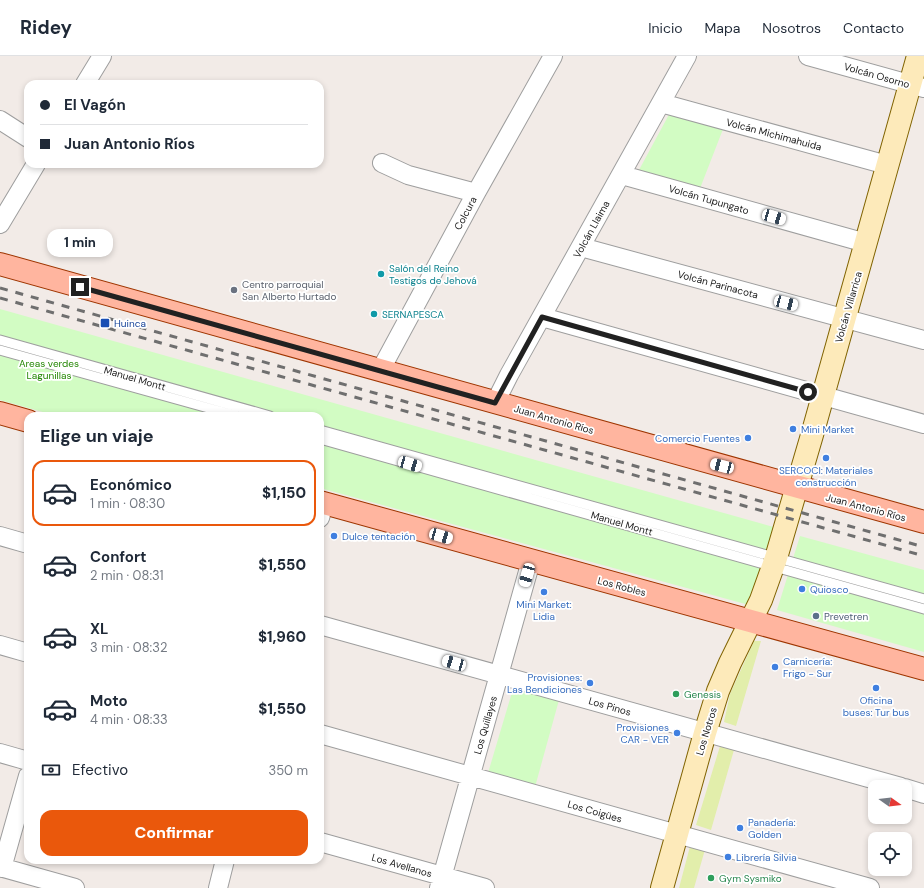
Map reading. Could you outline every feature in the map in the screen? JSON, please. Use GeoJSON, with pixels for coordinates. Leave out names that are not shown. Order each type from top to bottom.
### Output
{"type":"FeatureCollection","features":[{"type":"Feature","properties":{"kind":"main road","name":"Juan Antonio Ríos"},"geometry":{"type":"LineString","coordinates":[[0,264],[924,522]]}},
{"type":"Feature","properties":{"kind":"main road"},"geometry":{"type":"LineString","coordinates":[[0,413],[24,420]]}},
{"type":"Feature","properties":{"kind":"main road","name":"Los Robles"},"geometry":{"type":"LineString","coordinates":[[324,509],[531,561],[924,669]]}},
{"type":"Feature","properties":{"kind":"street"},"geometry":{"type":"LineString","coordinates":[[87,80],[102,56]]}},
{"type":"Feature","properties":{"kind":"street","name":"Colcura"},"geometry":{"type":"LineString","coordinates":[[380,371],[476,193],[553,56]]}},
{"type":"Feature","properties":{"kind":"street","name":"Volcán Llaima"},"geometry":{"type":"LineString","coordinates":[[495,403],[688,56]]}},
{"type":"Feature","properties":{"kind":"street","name":"Volcán Osorno"},"geometry":{"type":"LineString","coordinates":[[808,56],[917,86]]}},
{"type":"Feature","properties":{"kind":"street","name":"Volcán Villarrica"},"geometry":{"type":"LineString","coordinates":[[774,562],[845,319],[887,165],[917,86],[918,56]]}},
{"type":"Feature","properties":{"kind":"street","name":"Volcán Michimahuida"},"geometry":{"type":"LineString","coordinates":[[661,103],[887,165]]}},
{"type":"Feature","properties":{"kind":"street"},"geometry":{"type":"LineString","coordinates":[[0,120],[24,135]]}},
{"type":"Feature","properties":{"kind":"street"},"geometry":{"type":"LineString","coordinates":[[382,163],[408,175],[476,193]]}},
{"type":"Feature","properties":{"kind":"street"},"geometry":{"type":"LineString","coordinates":[[0,224],[34,168]]}},
{"type":"Feature","properties":{"kind":"street","name":"Volcán Tupungato"},"geometry":{"type":"LineString","coordinates":[[622,174],[866,243]]}},
{"type":"Feature","properties":{"kind":"street","name":"Volcán Parinacota"},"geometry":{"type":"LineString","coordinates":[[581,248],[924,340]]}},
{"type":"Feature","properties":{"kind":"street"},"geometry":{"type":"LineString","coordinates":[[542,317],[924,424]]}},
{"type":"Feature","properties":{"kind":"street"},"geometry":{"type":"LineString","coordinates":[[0,536],[24,543]]}},
{"type":"Feature","properties":{"kind":"street","name":"Los Quillayes"},"geometry":{"type":"LineString","coordinates":[[440,882],[531,561]]}},
{"type":"Feature","properties":{"kind":"street","name":"Los Notros"},"geometry":{"type":"LineString","coordinates":[[662,888],[705,733],[724,677],[765,590],[774,562]]}},
{"type":"Feature","properties":{"kind":"street","name":"Los Pinos"},"geometry":{"type":"LineString","coordinates":[[324,626],[876,780]]}},
{"type":"Feature","properties":{"kind":"street"},"geometry":{"type":"LineString","coordinates":[[0,645],[24,652]]}},
{"type":"Feature","properties":{"kind":"street","name":"Los Coigües"},"geometry":{"type":"LineString","coordinates":[[324,735],[870,888]]}},
{"type":"Feature","properties":{"kind":"street"},"geometry":{"type":"LineString","coordinates":[[0,753],[24,760]]}},
{"type":"Feature","properties":{"kind":"street"},"geometry":{"type":"LineString","coordinates":[[24,789],[1,867],[75,888]]}},
{"type":"Feature","properties":{"kind":"street"},"geometry":{"type":"LineString","coordinates":[[912,790],[924,794]]}},
{"type":"Feature","properties":{"kind":"street","name":"Los Avellanos"},"geometry":{"type":"LineString","coordinates":[[324,843],[440,882],[485,888]]}},
{"type":"Feature","properties":{"kind":"street"},"geometry":{"type":"LineString","coordinates":[[218,888],[224,864]]}},
{"type":"Feature","properties":{"kind":"lane","name":"Manuel Montt"},"geometry":{"type":"LineString","coordinates":[[0,340],[256,412]]}},
{"type":"Feature","properties":{"kind":"lane","name":"Manuel Montt"},"geometry":{"type":"LineString","coordinates":[[0,350],[223,412]]}},
{"type":"Feature","properties":{"kind":"lane","name":"Manuel Montt"},"geometry":{"type":"LineString","coordinates":[[324,431],[774,562],[924,609]]}},
{"type":"Feature","properties":{"kind":"lane","name":"Manuel Montt"},"geometry":{"type":"LineString","coordinates":[[324,440],[774,562],[924,599]]}},
{"type":"Feature","properties":{"kind":"green space"},"geometry":{"type":"Polygon","coordinates":[[[672,109],[725,124],[699,191],[643,176],[639,170],[672,109]]]}},
{"type":"Feature","properties":{"kind":"green space","name":"Areas verdes Lagunillas"},"geometry":{"type":"Polygon","coordinates":[[[0,309],[777,528],[749,605],[324,489],[324,412],[43,412],[0,400],[0,309]]]}},
{"type":"Feature","properties":{"kind":"green space"},"geometry":{"type":"Polygon","coordinates":[[[800,536],[924,570],[924,652],[777,610],[800,536]]]}},
{"type":"Feature","properties":{"kind":"green space"},"geometry":{"type":"Polygon","coordinates":[[[754,641],[761,641],[736,726],[724,722],[730,694],[754,641]]]}},
{"type":"Feature","properties":{"kind":"green space"},"geometry":{"type":"Polygon","coordinates":[[[513,689],[559,700],[535,787],[488,773],[513,689]]]}},
{"type":"Feature","properties":{"kind":"green space"},"geometry":{"type":"Polygon","coordinates":[[[724,733],[738,736],[711,830],[696,825],[724,733]]]}},
{"type":"Feature","properties":{"kind":"green space"},"geometry":{"type":"Polygon","coordinates":[[[693,835],[708,839],[694,888],[679,888],[693,835]]]}},
{"type":"Feature","properties":{"kind":"railway"},"geometry":{"type":"LineString","coordinates":[[0,288],[924,547]]}},
{"type":"Feature","properties":{"kind":"railway"},"geometry":{"type":"LineString","coordinates":[[0,298],[924,556]]}},
{"type":"Feature","properties":{"kind":"place","name":"Salón del Reino Testigos de Jehová"},"geometry":{"type":"Point","coordinates":[381,274]}},
{"type":"Feature","properties":{"kind":"place","name":"Centro parroquial San Alberto Hurtado"},"geometry":{"type":"Point","coordinates":[234,290]}},
{"type":"Feature","properties":{"kind":"place","name":"SERNAPESCA"},"geometry":{"type":"Point","coordinates":[374,314]}},
{"type":"Feature","properties":{"kind":"place","name":"Huinca"},"geometry":{"type":"Point","coordinates":[105,323]}},
{"type":"Feature","properties":{"kind":"place","name":"Mini Market"},"geometry":{"type":"Point","coordinates":[793,429]}},
{"type":"Feature","properties":{"kind":"place","name":"Comercio Fuentes"},"geometry":{"type":"Point","coordinates":[748,438]}},
{"type":"Feature","properties":{"kind":"place","name":"SERCOCI: Materiales construcción"},"geometry":{"type":"Point","coordinates":[826,458]}},
{"type":"Feature","properties":{"kind":"place","name":"Dulce tentación"},"geometry":{"type":"Point","coordinates":[334,536]}},
{"type":"Feature","properties":{"kind":"place","name":"Quiosco"},"geometry":{"type":"Point","coordinates":[802,589]}},
{"type":"Feature","properties":{"kind":"place","name":"Mini Market: Lidia"},"geometry":{"type":"Point","coordinates":[544,592]}},
{"type":"Feature","properties":{"kind":"place","name":"Prevetren"},"geometry":{"type":"Point","coordinates":[816,616]}},
{"type":"Feature","properties":{"kind":"place","name":"Carnicería: Frigo - Sur"},"geometry":{"type":"Point","coordinates":[775,667]}},
{"type":"Feature","properties":{"kind":"place","name":"Provisiones: Las Bendiciones"},"geometry":{"type":"Point","coordinates":[590,683]}},
{"type":"Feature","properties":{"kind":"place","name":"Oficina buses: Tur bus"},"geometry":{"type":"Point","coordinates":[876,688]}},
{"type":"Feature","properties":{"kind":"place","name":"Genesis"},"geometry":{"type":"Point","coordinates":[676,694]}},
{"type":"Feature","properties":{"kind":"place","name":"Provisiones CAR - VER"},"geometry":{"type":"Point","coordinates":[677,733]}},
{"type":"Feature","properties":{"kind":"place","name":"Panadería: Golden"},"geometry":{"type":"Point","coordinates":[740,828]}},
{"type":"Feature","properties":{"kind":"place","name":"Librería Silvia"},"geometry":{"type":"Point","coordinates":[728,857]}},
{"type":"Feature","properties":{"kind":"place","name":"Gym Sysmiko"},"geometry":{"type":"Point","coordinates":[711,878]}},
{"type":"Feature","properties":{"kind":"route"},"geometry":{"type":"LineString","coordinates":[[80,287],[495,403],[542,317],[808,392]]}}]}
